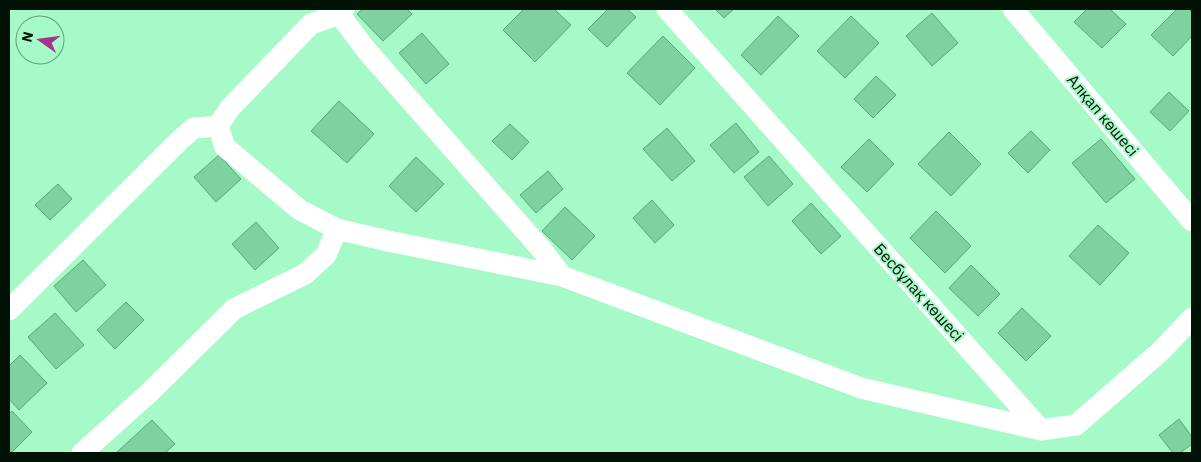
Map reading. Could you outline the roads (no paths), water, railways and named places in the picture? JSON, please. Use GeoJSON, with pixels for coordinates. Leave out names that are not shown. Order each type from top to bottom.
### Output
{"type":"FeatureCollection","features":[{"type":"Feature","properties":{"kind":"street","name":"Бесбұлақ көшесі"},"geometry":{"type":"LineString","coordinates":[[667,9],[1041,430]]}},
{"type":"Feature","properties":{"kind":"street","name":"Алқап көшесі"},"geometry":{"type":"LineString","coordinates":[[1013,9],[1192,221]]}},
{"type":"Feature","properties":{"kind":"street"},"geometry":{"type":"LineString","coordinates":[[218,126],[230,108],[311,24],[342,11],[367,52],[542,250],[562,276]]}},
{"type":"Feature","properties":{"kind":"street"},"geometry":{"type":"LineString","coordinates":[[218,126],[225,147],[300,210],[337,230],[562,276],[862,388],[1041,430],[1076,426],[1161,351],[1192,318]]}},
{"type":"Feature","properties":{"kind":"street"},"geometry":{"type":"LineString","coordinates":[[9,310],[181,139],[194,128],[218,126]]}},
{"type":"Feature","properties":{"kind":"street"},"geometry":{"type":"LineString","coordinates":[[82,453],[149,393],[234,309],[305,274],[326,255],[337,230]]}}]}
